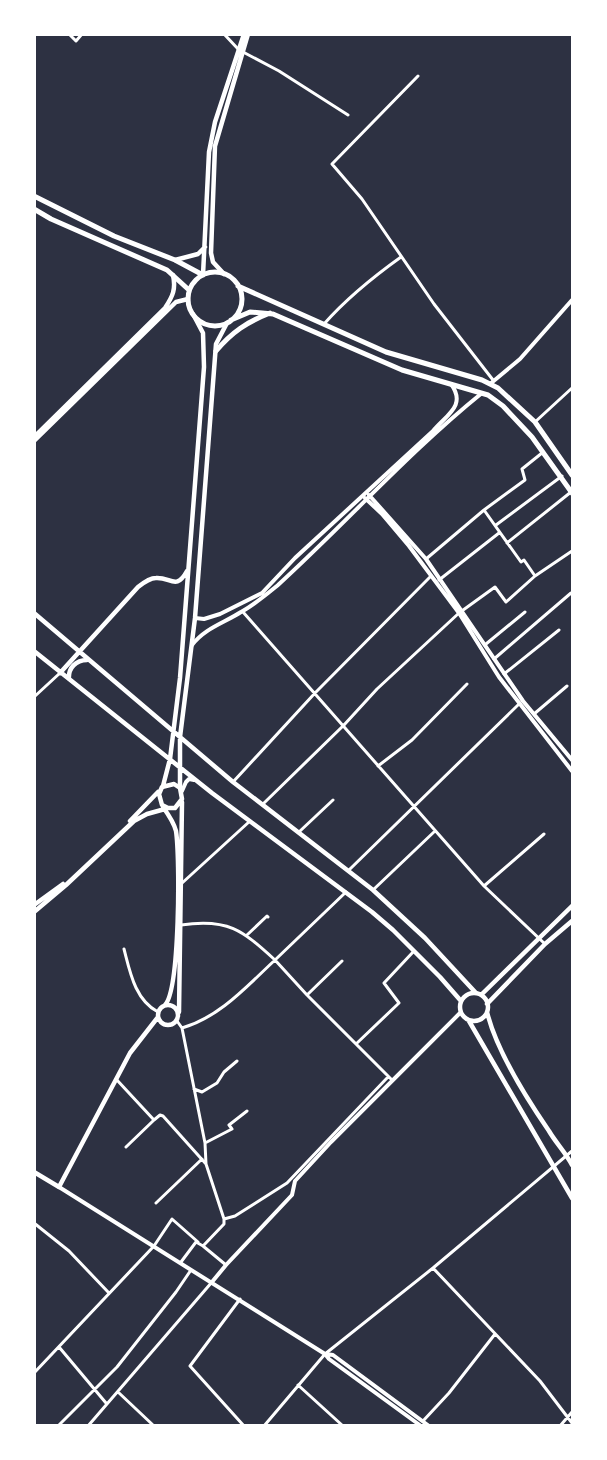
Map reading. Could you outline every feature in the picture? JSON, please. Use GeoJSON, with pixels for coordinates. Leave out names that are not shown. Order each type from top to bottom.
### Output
{"type":"FeatureCollection","features":[{"type":"Feature","properties":{"kind":"highway"},"geometry":{"type":"LineString","coordinates":[[34,196],[114,236],[175,260],[204,275]]}},
{"type":"Feature","properties":{"kind":"highway"},"geometry":{"type":"LineString","coordinates":[[36,212],[152,262],[172,274],[189,290]]}},
{"type":"Feature","properties":{"kind":"highway"},"geometry":{"type":"LineString","coordinates":[[571,471],[535,422],[492,382],[397,357],[238,286],[224,274],[216,272],[204,275],[195,281],[189,290],[188,299],[193,314],[208,325],[215,326],[250,312],[270,313],[402,370],[482,393],[503,406],[543,452],[572,492]]}},
{"type":"Feature","properties":{"kind":"highway"},"geometry":{"type":"LineString","coordinates":[[229,321],[236,315],[241,303],[238,286]]}},
{"type":"Feature","properties":{"kind":"highway"},"geometry":{"type":"LineString","coordinates":[[216,351],[235,330],[247,322],[270,313]]}},
{"type":"Feature","properties":{"kind":"highway"},"geometry":{"type":"LineString","coordinates":[[334,340],[337,329]]}},
{"type":"Feature","properties":{"kind":"main road"},"geometry":{"type":"LineString","coordinates":[[224,274],[213,262],[211,253],[215,146],[241,51],[243,34]]}},
{"type":"Feature","properties":{"kind":"main road"},"geometry":{"type":"LineString","coordinates":[[204,275],[209,152],[215,122],[248,34]]}},
{"type":"Feature","properties":{"kind":"main road"},"geometry":{"type":"LineString","coordinates":[[175,260],[198,254],[205,248]]}},
{"type":"Feature","properties":{"kind":"main road"},"geometry":{"type":"LineString","coordinates":[[34,436],[165,308],[174,291],[172,274]]}},
{"type":"Feature","properties":{"kind":"main road"},"geometry":{"type":"LineString","coordinates":[[34,441],[176,302],[188,299]]}},
{"type":"Feature","properties":{"kind":"main road"},"geometry":{"type":"LineString","coordinates":[[34,1172],[59,1187],[130,1053],[165,1005],[172,991],[176,964],[176,833],[159,798],[170,759],[174,732],[205,350],[203,333],[193,314]]}},
{"type":"Feature","properties":{"kind":"main road"},"geometry":{"type":"LineString","coordinates":[[158,1015],[165,1024],[171,1025],[177,1021],[181,925],[180,737],[195,618],[216,351],[220,334],[229,321]]}},
{"type":"Feature","properties":{"kind":"main road"},"geometry":{"type":"LineString","coordinates":[[60,673],[138,587],[154,578],[177,582],[189,569]]}},
{"type":"Feature","properties":{"kind":"main road"},"geometry":{"type":"LineString","coordinates":[[34,614],[233,782],[374,890],[425,938],[487,1004],[491,1026],[515,1075],[549,1132],[573,1165]]}},
{"type":"Feature","properties":{"kind":"main road"},"geometry":{"type":"LineString","coordinates":[[34,651],[180,768],[393,930],[461,1001]]}},
{"type":"Feature","properties":{"kind":"main road"},"geometry":{"type":"LineString","coordinates":[[69,680],[73,666],[80,661],[87,660]]}},
{"type":"Feature","properties":{"kind":"main road"},"geometry":{"type":"LineString","coordinates":[[36,907],[161,789],[174,784],[181,790]]}},
{"type":"Feature","properties":{"kind":"main road"},"geometry":{"type":"LineString","coordinates":[[36,907],[134,821],[163,807],[178,806],[182,799]]}},
{"type":"Feature","properties":{"kind":"main road"},"geometry":{"type":"LineString","coordinates":[[573,906],[479,994],[467,994],[461,1001],[460,1013],[469,1021],[573,1198]]}},
{"type":"Feature","properties":{"kind":"main road"},"geometry":{"type":"LineString","coordinates":[[487,1004],[545,944],[573,921]]}},
{"type":"Feature","properties":{"kind":"main road"},"geometry":{"type":"LineString","coordinates":[[165,1005],[172,1005],[178,1012]]}},
{"type":"Feature","properties":{"kind":"main road"},"geometry":{"type":"LineString","coordinates":[[469,1021],[478,1021],[488,1012]]}},
{"type":"Feature","properties":{"kind":"street"},"geometry":{"type":"LineString","coordinates":[[69,34],[76,41],[82,34]]}},
{"type":"Feature","properties":{"kind":"street"},"geometry":{"type":"LineString","coordinates":[[224,34],[241,51],[279,71],[348,115]]}},
{"type":"Feature","properties":{"kind":"street"},"geometry":{"type":"LineString","coordinates":[[418,76],[332,164],[362,199],[401,258],[492,382],[520,359],[573,300]]}},
{"type":"Feature","properties":{"kind":"street"},"geometry":{"type":"LineString","coordinates":[[324,324],[340,306],[373,277],[401,258]]}},
{"type":"Feature","properties":{"kind":"street"},"geometry":{"type":"LineString","coordinates":[[191,645],[207,630],[243,612],[277,586],[366,495],[433,431],[457,403],[458,396],[451,384]]}},
{"type":"Feature","properties":{"kind":"street"},"geometry":{"type":"LineString","coordinates":[[535,422],[573,388]]}},
{"type":"Feature","properties":{"kind":"street"},"geometry":{"type":"LineString","coordinates":[[195,618],[204,619],[220,615],[262,592],[295,558],[460,410],[482,393]]}},
{"type":"Feature","properties":{"kind":"street"},"geometry":{"type":"LineString","coordinates":[[426,559],[484,510],[525,480],[522,469],[543,452]]}},
{"type":"Feature","properties":{"kind":"street"},"geometry":{"type":"LineString","coordinates":[[496,525],[562,476]]}},
{"type":"Feature","properties":{"kind":"street"},"geometry":{"type":"LineString","coordinates":[[507,543],[572,492]]}},
{"type":"Feature","properties":{"kind":"street"},"geometry":{"type":"LineString","coordinates":[[366,495],[426,559],[499,677],[521,702],[573,771]]}},
{"type":"Feature","properties":{"kind":"street"},"geometry":{"type":"LineString","coordinates":[[366,495],[486,644],[521,702],[573,760]]}},
{"type":"Feature","properties":{"kind":"street"},"geometry":{"type":"LineString","coordinates":[[484,510],[521,562],[524,560],[535,576]]}},
{"type":"Feature","properties":{"kind":"street"},"geometry":{"type":"LineString","coordinates":[[439,580],[500,532]]}},
{"type":"Feature","properties":{"kind":"street"},"geometry":{"type":"LineString","coordinates":[[263,804],[344,725],[377,689],[460,611],[495,587],[506,602],[535,576],[573,551]]}},
{"type":"Feature","properties":{"kind":"street"},"geometry":{"type":"LineString","coordinates":[[233,782],[315,693],[435,573]]}},
{"type":"Feature","properties":{"kind":"street"},"geometry":{"type":"LineString","coordinates":[[494,659],[572,593]]}},
{"type":"Feature","properties":{"kind":"street"},"geometry":{"type":"LineString","coordinates":[[243,612],[484,886],[545,944]]}},
{"type":"Feature","properties":{"kind":"street"},"geometry":{"type":"LineString","coordinates":[[486,644],[525,612]]}},
{"type":"Feature","properties":{"kind":"street"},"geometry":{"type":"LineString","coordinates":[[504,674],[558,630]]}},
{"type":"Feature","properties":{"kind":"street"},"geometry":{"type":"LineString","coordinates":[[34,697],[60,673]]}},
{"type":"Feature","properties":{"kind":"street"},"geometry":{"type":"LineString","coordinates":[[378,766],[412,740],[467,684]]}},
{"type":"Feature","properties":{"kind":"street"},"geometry":{"type":"LineString","coordinates":[[534,714],[567,686]]}},
{"type":"Feature","properties":{"kind":"street"},"geometry":{"type":"LineString","coordinates":[[349,870],[521,702]]}},
{"type":"Feature","properties":{"kind":"street"},"geometry":{"type":"LineString","coordinates":[[181,790],[189,779],[196,780]]}},
{"type":"Feature","properties":{"kind":"street"},"geometry":{"type":"LineString","coordinates":[[299,832],[333,800]]}},
{"type":"Feature","properties":{"kind":"street"},"geometry":{"type":"LineString","coordinates":[[181,884],[250,821]]}},
{"type":"Feature","properties":{"kind":"street"},"geometry":{"type":"LineString","coordinates":[[374,890],[435,830]]}},
{"type":"Feature","properties":{"kind":"street"},"geometry":{"type":"LineString","coordinates":[[484,886],[544,834]]}},
{"type":"Feature","properties":{"kind":"street"},"geometry":{"type":"LineString","coordinates":[[182,1028],[208,1018],[226,1005],[346,892]]}},
{"type":"Feature","properties":{"kind":"street"},"geometry":{"type":"LineString","coordinates":[[248,935],[267,915],[268,917]]}},
{"type":"Feature","properties":{"kind":"street"},"geometry":{"type":"LineString","coordinates":[[181,925],[204,922],[222,923],[248,935],[390,1078]]}},
{"type":"Feature","properties":{"kind":"street"},"geometry":{"type":"LineString","coordinates":[[124,949],[133,984],[158,1015]]}},
{"type":"Feature","properties":{"kind":"street"},"geometry":{"type":"LineString","coordinates":[[356,1044],[399,1002],[384,983],[414,951]]}},
{"type":"Feature","properties":{"kind":"street"},"geometry":{"type":"LineString","coordinates":[[307,995],[342,961]]}},
{"type":"Feature","properties":{"kind":"street"},"geometry":{"type":"LineString","coordinates":[[224,1220],[235,1216],[288,1183],[390,1078],[460,1013]]}},
{"type":"Feature","properties":{"kind":"street"},"geometry":{"type":"LineString","coordinates":[[177,1021],[182,1028],[205,1143],[206,1164],[224,1220],[224,1224],[203,1246]]}},
{"type":"Feature","properties":{"kind":"street"},"geometry":{"type":"LineString","coordinates":[[194,1089],[202,1092],[217,1083],[224,1072],[237,1061]]}},
{"type":"Feature","properties":{"kind":"street"},"geometry":{"type":"LineString","coordinates":[[88,1425],[226,1265],[292,1194],[296,1181],[390,1078]]}},
{"type":"Feature","properties":{"kind":"street"},"geometry":{"type":"LineString","coordinates":[[116,1079],[154,1120]]}},
{"type":"Feature","properties":{"kind":"street"},"geometry":{"type":"LineString","coordinates":[[205,1143],[231,1129],[229,1125],[247,1111]]}},
{"type":"Feature","properties":{"kind":"street"},"geometry":{"type":"LineString","coordinates":[[126,1147],[160,1115],[206,1164]]}},
{"type":"Feature","properties":{"kind":"street"},"geometry":{"type":"LineString","coordinates":[[267,1424],[325,1353],[433,1268],[573,1151]]}},
{"type":"Feature","properties":{"kind":"street"},"geometry":{"type":"LineString","coordinates":[[156,1203],[202,1159]]}},
{"type":"Feature","properties":{"kind":"street"},"geometry":{"type":"LineString","coordinates":[[59,1187],[325,1353],[333,1355],[429,1425]]}},
{"type":"Feature","properties":{"kind":"street"},"geometry":{"type":"LineString","coordinates":[[34,1373],[154,1246],[172,1219],[226,1265]]}},
{"type":"Feature","properties":{"kind":"street"},"geometry":{"type":"LineString","coordinates":[[34,1222],[69,1251],[109,1293]]}},
{"type":"Feature","properties":{"kind":"street"},"geometry":{"type":"LineString","coordinates":[[181,1262],[196,1242],[203,1246]]}},
{"type":"Feature","properties":{"kind":"street"},"geometry":{"type":"LineString","coordinates":[[433,1268],[540,1380],[573,1423]]}},
{"type":"Feature","properties":{"kind":"street"},"geometry":{"type":"LineString","coordinates":[[58,1425],[117,1366],[176,1292],[191,1269]]}},
{"type":"Feature","properties":{"kind":"street"},"geometry":{"type":"LineString","coordinates":[[240,1299],[190,1366],[244,1425]]}},
{"type":"Feature","properties":{"kind":"street"},"geometry":{"type":"LineString","coordinates":[[325,1353],[329,1359],[420,1425],[495,1335]]}},
{"type":"Feature","properties":{"kind":"street"},"geometry":{"type":"LineString","coordinates":[[59,1347],[106,1403]]}},
{"type":"Feature","properties":{"kind":"street"},"geometry":{"type":"LineString","coordinates":[[298,1385],[343,1425]]}},
{"type":"Feature","properties":{"kind":"street"},"geometry":{"type":"LineString","coordinates":[[118,1392],[154,1425]]}},
{"type":"Feature","properties":{"kind":"street"},"geometry":{"type":"LineString","coordinates":[[560,1425],[573,1412]]}}]}
